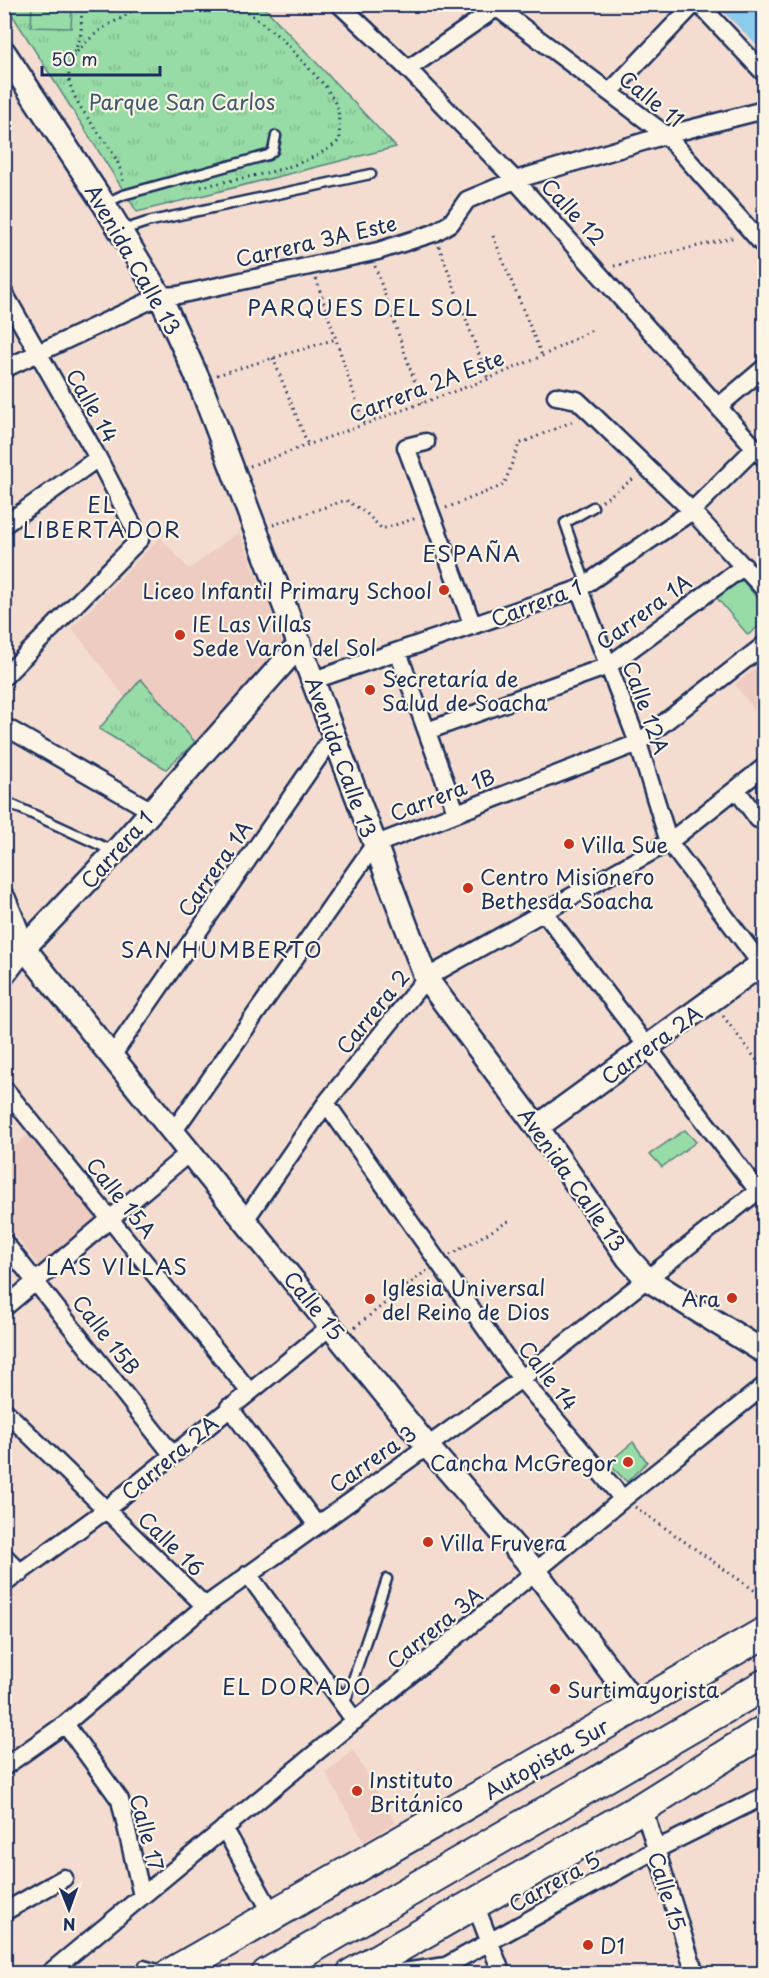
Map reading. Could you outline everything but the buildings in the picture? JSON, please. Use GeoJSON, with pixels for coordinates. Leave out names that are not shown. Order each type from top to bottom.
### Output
{"type":"FeatureCollection","features":[{"type":"Feature","properties":{"kind":"highway","name":"Autopista Sur"},"geometry":{"type":"LineString","coordinates":[[162,1971],[273,1915],[765,1633]]}},
{"type":"Feature","properties":{"kind":"highway"},"geometry":{"type":"LineString","coordinates":[[267,1974],[765,1685]]}},
{"type":"Feature","properties":{"kind":"highway"},"geometry":{"type":"LineString","coordinates":[[354,1972],[643,1807],[765,1731]]}},
{"type":"Feature","properties":{"kind":"street","name":"Calle 12"},"geometry":{"type":"LineString","coordinates":[[339,4],[408,69],[515,180],[760,453]]}},
{"type":"Feature","properties":{"kind":"street"},"geometry":{"type":"LineString","coordinates":[[610,92],[693,4]]}},
{"type":"Feature","properties":{"kind":"street"},"geometry":{"type":"LineString","coordinates":[[699,4],[765,73]]}},
{"type":"Feature","properties":{"kind":"street"},"geometry":{"type":"LineString","coordinates":[[408,69],[496,6]]}},
{"type":"Feature","properties":{"kind":"street","name":"Calle 11"},"geometry":{"type":"LineString","coordinates":[[496,6],[666,135],[758,232],[765,246]]}},
{"type":"Feature","properties":{"kind":"street","name":"Avenida Calle 13"},"geometry":{"type":"LineString","coordinates":[[4,52],[104,204],[160,296],[199,381],[426,978],[537,1127],[628,1258],[647,1279],[765,1352]]}},
{"type":"Feature","properties":{"kind":"street"},"geometry":{"type":"LineString","coordinates":[[515,180],[666,135],[765,110]]}},
{"type":"Feature","properties":{"kind":"street","name":"Carrera 3A Este"},"geometry":{"type":"LineString","coordinates":[[4,369],[160,296],[178,295],[373,252],[434,233],[451,223],[467,200],[515,180]]}},
{"type":"Feature","properties":{"kind":"street","name":"Calle 14"},"geometry":{"type":"LineString","coordinates":[[4,293],[98,458],[140,539],[4,677]]}},
{"type":"Feature","properties":{"kind":"street"},"geometry":{"type":"LineString","coordinates":[[719,406],[765,368]]}},
{"type":"Feature","properties":{"kind":"street"},"geometry":{"type":"LineString","coordinates":[[556,396],[577,400],[692,511],[765,589]]}},
{"type":"Feature","properties":{"kind":"street"},"geometry":{"type":"LineString","coordinates":[[426,442],[406,447],[473,626]]}},
{"type":"Feature","properties":{"kind":"street","name":"Carrera 1"},"geometry":{"type":"LineString","coordinates":[[314,680],[583,586],[692,511],[760,453]]}},
{"type":"Feature","properties":{"kind":"street"},"geometry":{"type":"LineString","coordinates":[[4,525],[98,458]]}},
{"type":"Feature","properties":{"kind":"street","name":"Carrera 1A"},"geometry":{"type":"LineString","coordinates":[[427,732],[608,666],[744,566]]}},
{"type":"Feature","properties":{"kind":"street","name":"Calle 12A"},"geometry":{"type":"LineString","coordinates":[[583,586],[608,666],[638,743],[669,842],[763,965]]}},
{"type":"Feature","properties":{"kind":"street","name":"Carrera 1"},"geometry":{"type":"LineString","coordinates":[[4,974],[24,948],[115,852],[300,644]]}},
{"type":"Feature","properties":{"kind":"street","name":"Carrera 1B"},"geometry":{"type":"LineString","coordinates":[[174,1132],[374,845],[638,743],[765,645]]}},
{"type":"Feature","properties":{"kind":"street"},"geometry":{"type":"LineString","coordinates":[[398,652],[456,812]]}},
{"type":"Feature","properties":{"kind":"street"},"geometry":{"type":"LineString","coordinates":[[4,726],[150,810]]}},
{"type":"Feature","properties":{"kind":"street","name":"Carrera 1A"},"geometry":{"type":"LineString","coordinates":[[112,1056],[334,735]]}},
{"type":"Feature","properties":{"kind":"street","name":"Carrera 2"},"geometry":{"type":"LineString","coordinates":[[245,1220],[327,1103],[426,978],[669,842],[765,768]]}},
{"type":"Feature","properties":{"kind":"street"},"geometry":{"type":"LineString","coordinates":[[736,789],[758,819],[765,821]]}},
{"type":"Feature","properties":{"kind":"street","name":"Calle 15"},"geometry":{"type":"LineString","coordinates":[[4,899],[24,948],[428,1447],[536,1572],[636,1705]]}},
{"type":"Feature","properties":{"kind":"street"},"geometry":{"type":"LineString","coordinates":[[544,912],[647,1047],[761,1189]]}},
{"type":"Feature","properties":{"kind":"street","name":"Carrera 2A"},"geometry":{"type":"LineString","coordinates":[[537,1127],[763,965]]}},
{"type":"Feature","properties":{"kind":"street","name":"Calle 15A"},"geometry":{"type":"LineString","coordinates":[[4,1088],[249,1391]]}},
{"type":"Feature","properties":{"kind":"street","name":"Calle 14"},"geometry":{"type":"LineString","coordinates":[[327,1103],[521,1378],[623,1499]]}},
{"type":"Feature","properties":{"kind":"street"},"geometry":{"type":"LineString","coordinates":[[4,1308],[190,1152]]}},
{"type":"Feature","properties":{"kind":"street","name":"Carrera 3"},"geometry":{"type":"LineString","coordinates":[[4,1767],[65,1724],[205,1606],[521,1378],[761,1189]]}},
{"type":"Feature","properties":{"kind":"street","name":"Calle 15B"},"geometry":{"type":"LineString","coordinates":[[4,1242],[172,1454]]}},
{"type":"Feature","properties":{"kind":"street","name":"Carrera 2A"},"geometry":{"type":"LineString","coordinates":[[4,1584],[106,1509],[249,1391],[336,1332]]}},
{"type":"Feature","properties":{"kind":"street","name":"Carrera 3A"},"geometry":{"type":"LineString","coordinates":[[48,1974],[623,1499],[765,1386]]}},
{"type":"Feature","properties":{"kind":"street"},"geometry":{"type":"LineString","coordinates":[[229,1407],[316,1524]]}},
{"type":"Feature","properties":{"kind":"street","name":"Calle 16"},"geometry":{"type":"LineString","coordinates":[[4,1410],[205,1606]]}},
{"type":"Feature","properties":{"kind":"street"},"geometry":{"type":"LineString","coordinates":[[4,1556],[21,1573]]}},
{"type":"Feature","properties":{"kind":"street"},"geometry":{"type":"LineString","coordinates":[[248,1574],[355,1721]]}},
{"type":"Feature","properties":{"kind":"street","name":"Calle 17"},"geometry":{"type":"LineString","coordinates":[[65,1724],[120,1800],[141,1896]]}},
{"type":"Feature","properties":{"kind":"street","name":"Carrera 5"},"geometry":{"type":"LineString","coordinates":[[354,1972],[403,1972],[446,1966],[656,1850],[765,1796]]}},
{"type":"Feature","properties":{"kind":"street","name":"Calle 15"},"geometry":{"type":"LineString","coordinates":[[643,1807],[656,1850],[692,1944],[695,1974]]}},
{"type":"Feature","properties":{"kind":"street"},"geometry":{"type":"LineString","coordinates":[[224,1828],[273,1915]]}},
{"type":"Feature","properties":{"kind":"street"},"geometry":{"type":"LineString","coordinates":[[4,1912],[64,1878]]}},
{"type":"Feature","properties":{"kind":"street"},"geometry":{"type":"LineString","coordinates":[[475,1904],[490,1942],[498,1972]]}},
{"type":"Feature","properties":{"kind":"lane"},"geometry":{"type":"LineString","coordinates":[[104,204],[133,192],[268,155],[273,151],[276,136]]}},
{"type":"Feature","properties":{"kind":"lane"},"geometry":{"type":"LineString","coordinates":[[121,231],[147,222],[371,174]]}},
{"type":"Feature","properties":{"kind":"lane"},"geometry":{"type":"LineString","coordinates":[[583,586],[565,523],[594,507]]}},
{"type":"Feature","properties":{"kind":"lane"},"geometry":{"type":"LineString","coordinates":[[4,801],[115,852]]}},
{"type":"Feature","properties":{"kind":"lane"},"geometry":{"type":"LineString","coordinates":[[344,1706],[387,1579]]}},
{"type":"Feature","properties":{"kind":"path"},"geometry":{"type":"LineString","coordinates":[[82,4],[81,34],[70,59],[69,78],[96,132],[109,148],[122,174],[123,189],[133,192]]}},
{"type":"Feature","properties":{"kind":"path"},"geometry":{"type":"LineString","coordinates":[[198,188],[307,160],[327,151],[340,140],[338,108],[326,87],[282,39],[238,4]]}},
{"type":"Feature","properties":{"kind":"path"},"geometry":{"type":"LineString","coordinates":[[70,59],[87,41],[107,26],[126,17],[135,8]]}},
{"type":"Feature","properties":{"kind":"path"},"geometry":{"type":"LineString","coordinates":[[598,270],[758,232]]}},
{"type":"Feature","properties":{"kind":"path"},"geometry":{"type":"LineString","coordinates":[[434,233],[488,379]]}},
{"type":"Feature","properties":{"kind":"path"},"geometry":{"type":"LineString","coordinates":[[493,236],[542,356]]}},
{"type":"Feature","properties":{"kind":"path"},"geometry":{"type":"LineString","coordinates":[[373,252],[376,273],[422,403]]}},
{"type":"Feature","properties":{"kind":"path"},"geometry":{"type":"LineString","coordinates":[[312,266],[364,424]]}},
{"type":"Feature","properties":{"kind":"path","name":"Carrera 2A Este"},"geometry":{"type":"LineString","coordinates":[[266,460],[488,379],[542,356],[594,329]]}},
{"type":"Feature","properties":{"kind":"path"},"geometry":{"type":"LineString","coordinates":[[230,371],[336,339]]}},
{"type":"Feature","properties":{"kind":"path"},"geometry":{"type":"LineString","coordinates":[[273,358],[308,445]]}},
{"type":"Feature","properties":{"kind":"path"},"geometry":{"type":"LineString","coordinates":[[290,519],[346,500],[366,513],[382,529],[431,514],[504,484],[519,444],[592,414]]}},
{"type":"Feature","properties":{"kind":"path"},"geometry":{"type":"LineString","coordinates":[[594,507],[627,485],[645,467]]}},
{"type":"Feature","properties":{"kind":"path"},"geometry":{"type":"LineString","coordinates":[[710,1001],[765,1070]]}},
{"type":"Feature","properties":{"kind":"path"},"geometry":{"type":"LineString","coordinates":[[336,1332],[438,1262],[509,1221]]}},
{"type":"Feature","properties":{"kind":"path"},"geometry":{"type":"LineString","coordinates":[[623,1499],[765,1597]]}},
{"type":"Feature","properties":{"kind":"shaded area","name":"IE Las Villas Sede Varon del Sol"},"geometry":{"type":"Polygon","coordinates":[[[239,532],[284,643],[195,742],[141,679],[125,697],[72,628],[160,537],[189,569],[239,532]]]}},
{"type":"Feature","properties":{"kind":"shaded area"},"geometry":{"type":"Polygon","coordinates":[[[764,662],[764,723],[735,684],[764,662]]]}},
{"type":"Feature","properties":{"kind":"shaded area"},"geometry":{"type":"Polygon","coordinates":[[[28,1134],[99,1220],[40,1267],[5,1223],[5,1156],[28,1134]]]}},
{"type":"Feature","properties":{"kind":"shaded area","name":"Instituto Británico"},"geometry":{"type":"Polygon","coordinates":[[[353,1750],[395,1822],[364,1842],[326,1773],[353,1750]]]}},
{"type":"Feature","properties":{"kind":"green space","name":"Parque San Carlos"},"geometry":{"type":"Polygon","coordinates":[[[6,5],[262,5],[396,147],[137,212],[6,5]]]}},
{"type":"Feature","properties":{"kind":"green space"},"geometry":{"type":"Polygon","coordinates":[[[32,5],[72,5],[71,28],[31,27],[32,5]]]}},
{"type":"Feature","properties":{"kind":"green space"},"geometry":{"type":"Polygon","coordinates":[[[87,5],[129,5],[129,9],[87,8],[87,5]]]}},
{"type":"Feature","properties":{"kind":"green space"},"geometry":{"type":"Polygon","coordinates":[[[718,5],[753,5],[764,15],[764,50],[718,5]]]}},
{"type":"Feature","properties":{"kind":"green space"},"geometry":{"type":"Polygon","coordinates":[[[742,580],[764,606],[764,622],[748,635],[716,597],[742,580]]]}},
{"type":"Feature","properties":{"kind":"green space"},"geometry":{"type":"Polygon","coordinates":[[[141,679],[195,742],[166,769],[99,729],[141,679]]]}},
{"type":"Feature","properties":{"kind":"green space"},"geometry":{"type":"Polygon","coordinates":[[[685,1130],[696,1142],[662,1167],[650,1154],[685,1130]]]}},
{"type":"Feature","properties":{"kind":"green space","name":"Cancha McGregor"},"geometry":{"type":"Polygon","coordinates":[[[633,1442],[647,1462],[627,1482],[608,1463],[633,1442]]]}},
{"type":"Feature","properties":{"kind":"waterway"},"geometry":{"type":"LineString","coordinates":[[736,4],[764,32]]}},
{"type":"Feature","properties":{"kind":"place","name":"Liceo Infantil Primary School"},"geometry":{"type":"Point","coordinates":[444,590]}},
{"type":"Feature","properties":{"kind":"place","name":"IE Las Villas Sede Varon del Sol"},"geometry":{"type":"Point","coordinates":[180,635]}},
{"type":"Feature","properties":{"kind":"place","name":"Secretaría de Salud de Soacha"},"geometry":{"type":"Point","coordinates":[370,690]}},
{"type":"Feature","properties":{"kind":"place","name":"Villa Sue"},"geometry":{"type":"Point","coordinates":[569,844]}},
{"type":"Feature","properties":{"kind":"place","name":"Centro Misionero Bethesda Soacha"},"geometry":{"type":"Point","coordinates":[468,888]}},
{"type":"Feature","properties":{"kind":"place","name":"Ara"},"geometry":{"type":"Point","coordinates":[732,1298]}},
{"type":"Feature","properties":{"kind":"place","name":"Iglesia Universal del Reino de Dios"},"geometry":{"type":"Point","coordinates":[370,1299]}},
{"type":"Feature","properties":{"kind":"place","name":"Cancha McGregor"},"geometry":{"type":"Point","coordinates":[628,1462]}},
{"type":"Feature","properties":{"kind":"place","name":"Villa Fruvera"},"geometry":{"type":"Point","coordinates":[428,1542]}},
{"type":"Feature","properties":{"kind":"place","name":"Surtimayorista"},"geometry":{"type":"Point","coordinates":[555,1689]}},
{"type":"Feature","properties":{"kind":"place","name":"Instituto Británico"},"geometry":{"type":"Point","coordinates":[357,1791]}},
{"type":"Feature","properties":{"kind":"place","name":"D1"},"geometry":{"type":"Point","coordinates":[588,1945]}},
{"type":"Feature","properties":{"kind":"district","name":"PARQUES DEL SOL"},"geometry":{"type":"Point","coordinates":[363,306]}},
{"type":"Feature","properties":{"kind":"district","name":"EL LIBERTADOR"},"geometry":{"type":"Point","coordinates":[102,516]}},
{"type":"Feature","properties":{"kind":"district","name":"ESPAÑA"},"geometry":{"type":"Point","coordinates":[472,552]}},
{"type":"Feature","properties":{"kind":"district","name":"SAN HUMBERTO"},"geometry":{"type":"Point","coordinates":[222,948]}},
{"type":"Feature","properties":{"kind":"district","name":"LAS VILLAS"},"geometry":{"type":"Point","coordinates":[117,1265]}},
{"type":"Feature","properties":{"kind":"district","name":"EL DORADO"},"geometry":{"type":"Point","coordinates":[297,1685]}}]}
